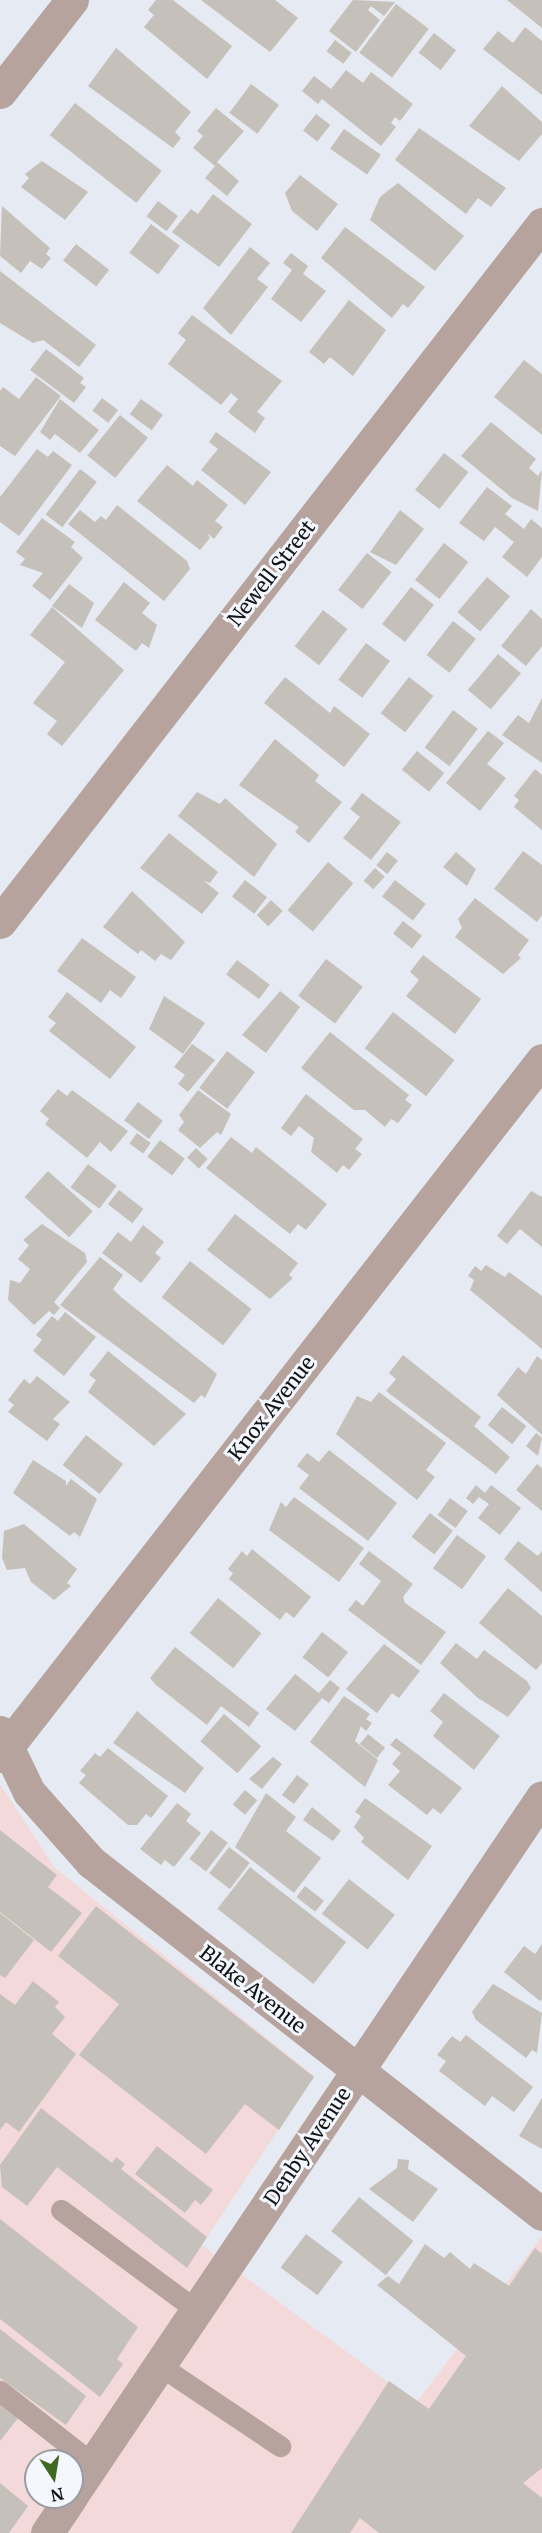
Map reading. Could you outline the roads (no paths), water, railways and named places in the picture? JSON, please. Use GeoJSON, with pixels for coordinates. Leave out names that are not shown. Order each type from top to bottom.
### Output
{"type":"FeatureCollection","features":[{"type":"Feature","properties":{"kind":"street"},"geometry":{"type":"LineString","coordinates":[[0,92],[72,0]]}},
{"type":"Feature","properties":{"kind":"street","name":"Newell Street"},"geometry":{"type":"LineString","coordinates":[[0,922],[542,224]]}},
{"type":"Feature","properties":{"kind":"street","name":"Knox Avenue"},"geometry":{"type":"LineString","coordinates":[[2,1745],[542,1060]]}},
{"type":"Feature","properties":{"kind":"street","name":"Blake Avenue"},"geometry":{"type":"LineString","coordinates":[[2,1745],[29,1792],[91,1862],[542,2214]]}},
{"type":"Feature","properties":{"kind":"street","name":"Denby Avenue"},"geometry":{"type":"LineString","coordinates":[[84,2477],[542,1797]]}},
{"type":"Feature","properties":{"kind":"street","name":"Denby Avenue"},"geometry":{"type":"LineString","coordinates":[[47,2533],[63,2509]]}},
{"type":"Feature","properties":{"kind":"lane"},"geometry":{"type":"LineString","coordinates":[[61,2210],[196,2310]]}},
{"type":"Feature","properties":{"kind":"lane"},"geometry":{"type":"LineString","coordinates":[[159,2365],[280,2446]]}},
{"type":"Feature","properties":{"kind":"lane"},"geometry":{"type":"LineString","coordinates":[[0,2391],[93,2464]]}}]}
